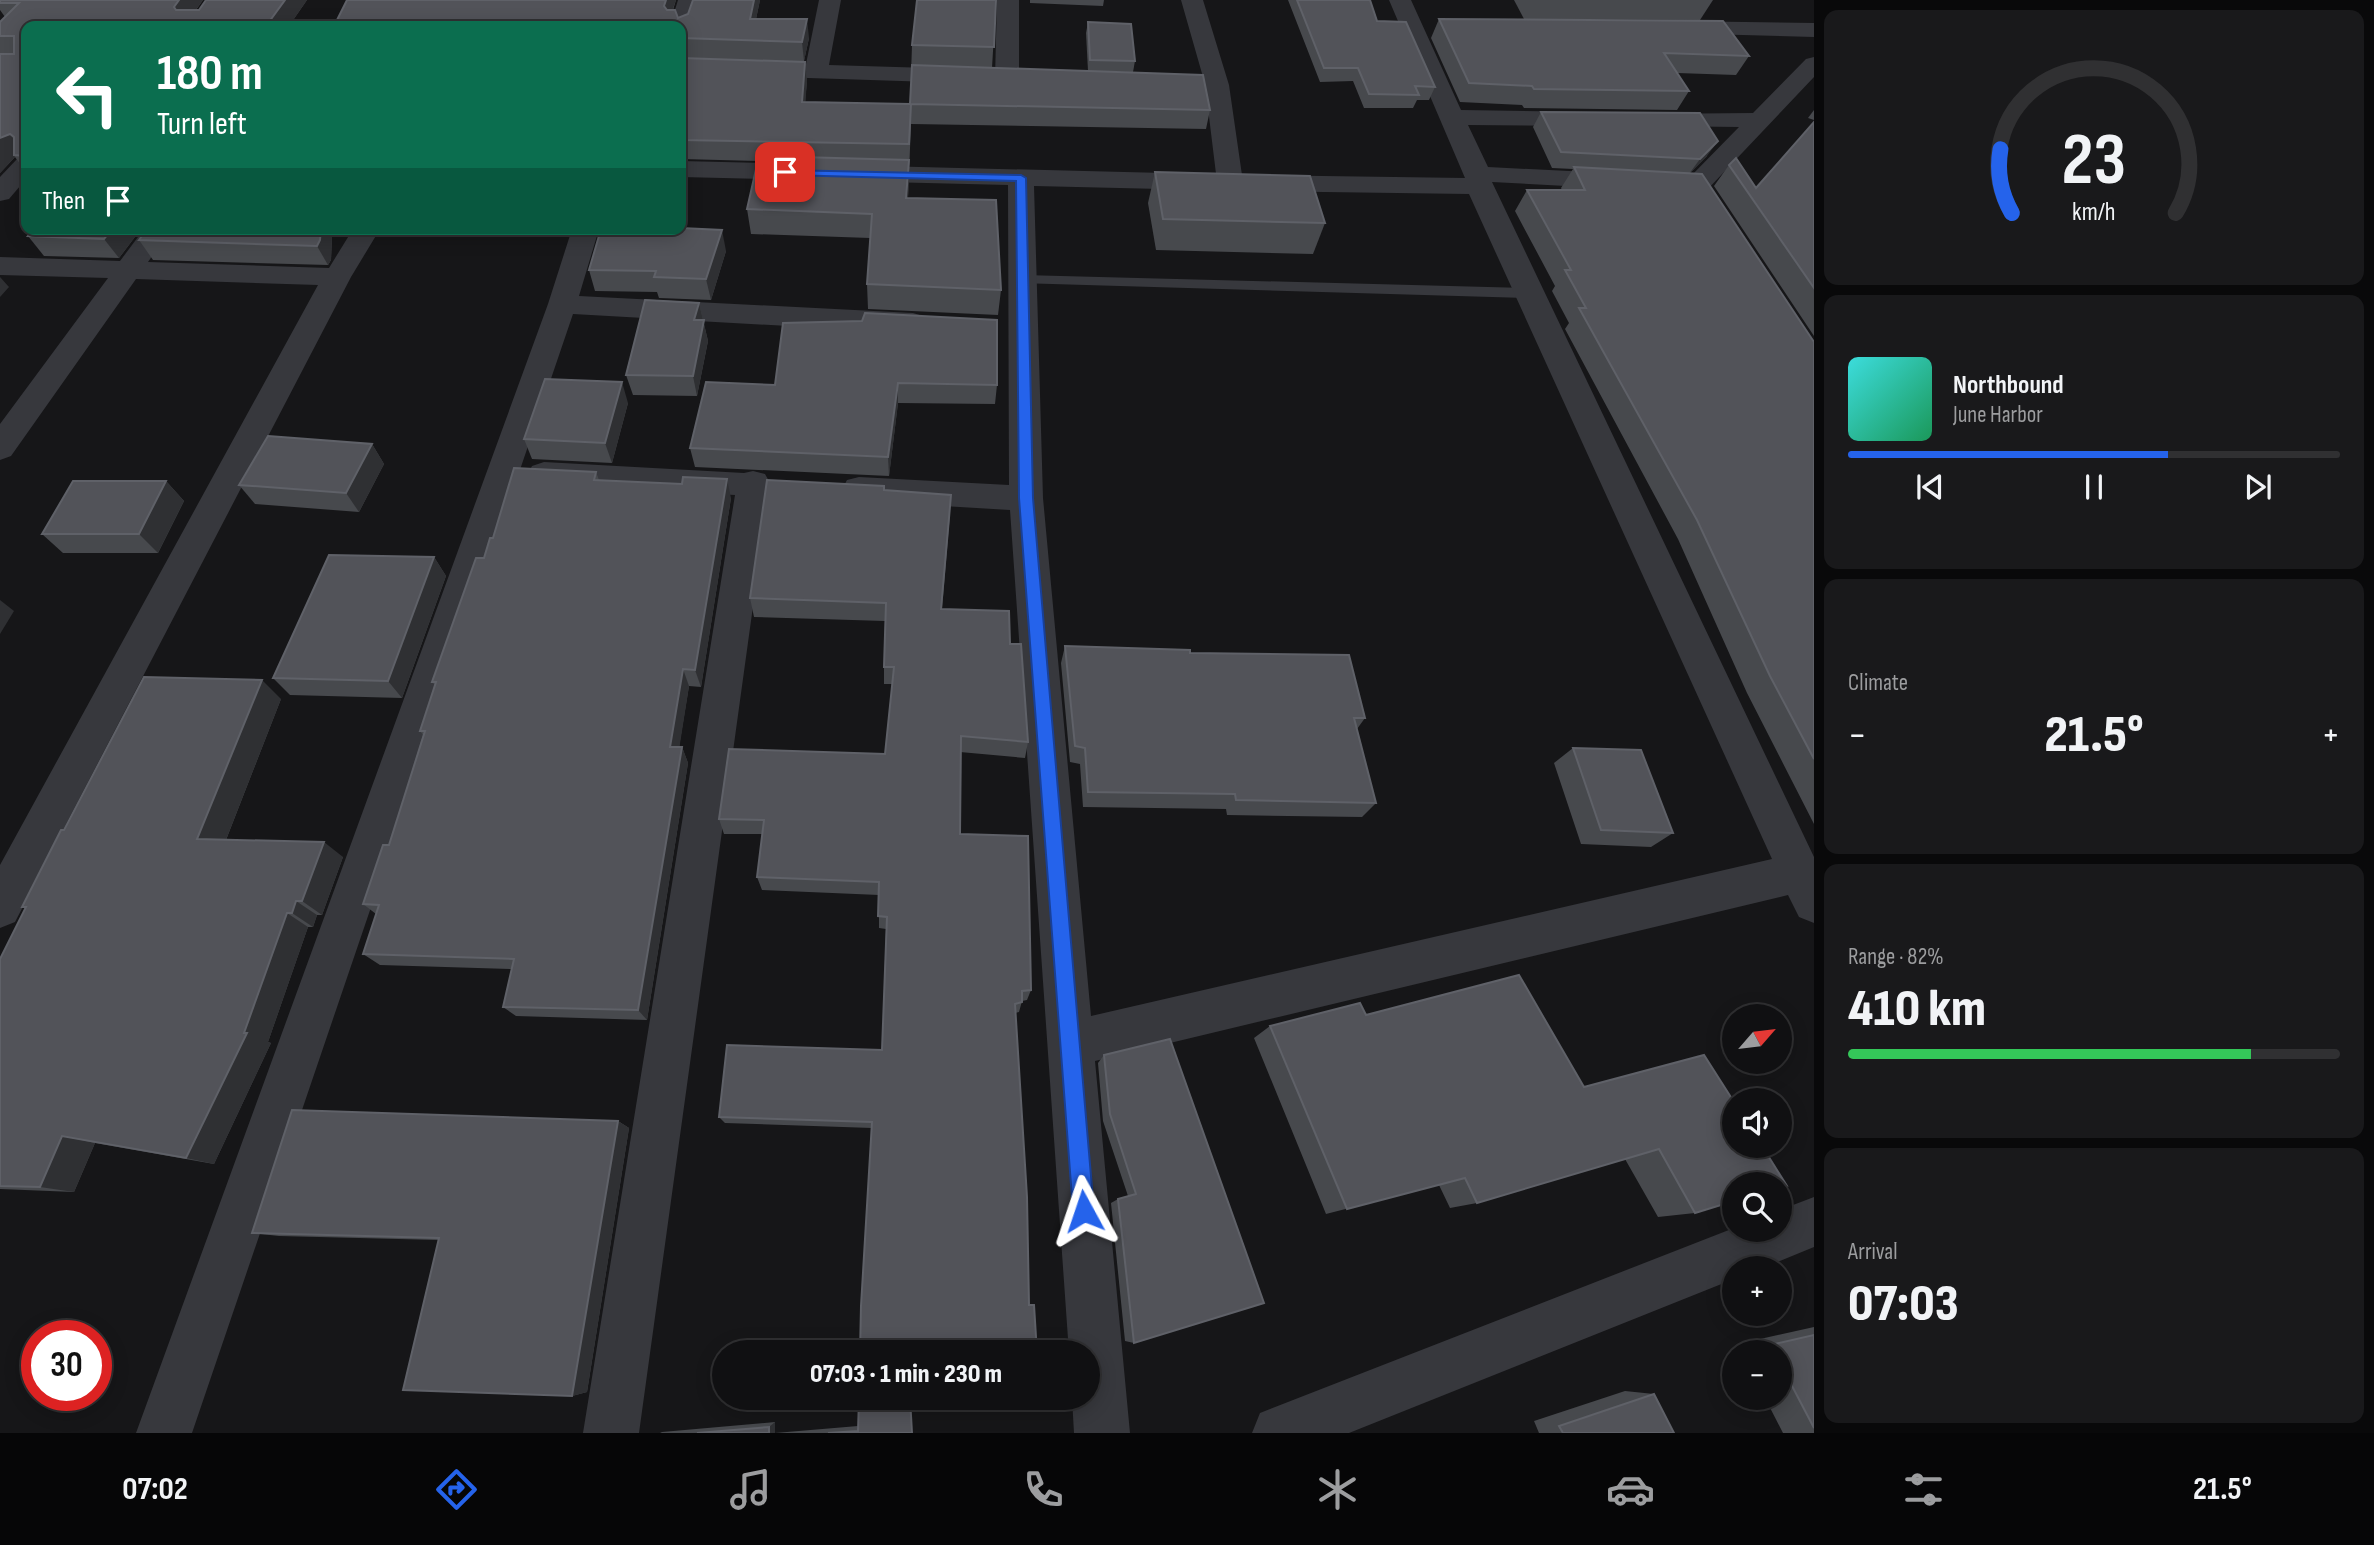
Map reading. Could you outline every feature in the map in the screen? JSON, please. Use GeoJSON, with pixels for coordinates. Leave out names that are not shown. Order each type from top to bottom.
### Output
{"type":"FeatureCollection","features":[{"type":"Feature","properties":{"kind":"street"},"geometry":{"type":"LineString","coordinates":[[683,21],[689,0]]}},
{"type":"Feature","properties":{"kind":"street"},"geometry":{"type":"LineString","coordinates":[[816,70],[830,0]]}},
{"type":"Feature","properties":{"kind":"street"},"geometry":{"type":"LineString","coordinates":[[1007,78],[1008,0]]}},
{"type":"Feature","properties":{"kind":"street"},"geometry":{"type":"LineString","coordinates":[[1192,0],[1217,85],[1230,182]]}},
{"type":"Feature","properties":{"kind":"street"},"geometry":{"type":"LineString","coordinates":[[1070,1045],[1807,887],[1529,293],[1452,117],[1418,19]]}},
{"type":"Feature","properties":{"kind":"street"},"geometry":{"type":"LineString","coordinates":[[1654,27],[1814,30]]}},
{"type":"Feature","properties":{"kind":"street"},"geometry":{"type":"LineString","coordinates":[[686,169],[1230,182],[1479,180],[1705,197],[1759,120],[1814,64]]}},
{"type":"Feature","properties":{"kind":"street"},"geometry":{"type":"LineString","coordinates":[[686,67],[1033,79]]}},
{"type":"Feature","properties":{"kind":"street"},"geometry":{"type":"LineString","coordinates":[[1125,82],[1217,85]]}},
{"type":"Feature","properties":{"kind":"street"},"geometry":{"type":"LineString","coordinates":[[1452,117],[1606,119]]}},
{"type":"Feature","properties":{"kind":"street"},"geometry":{"type":"LineString","coordinates":[[1634,119],[1759,120]]}},
{"type":"Feature","properties":{"kind":"street"},"geometry":{"type":"LineString","coordinates":[[0,194],[21,170]]}},
{"type":"Feature","properties":{"kind":"street"},"geometry":{"type":"LineString","coordinates":[[1021,178],[1023,280],[1010,328],[1102,1433]]}},
{"type":"Feature","properties":{"kind":"street"},"geometry":{"type":"LineString","coordinates":[[0,448],[154,235]]}},
{"type":"Feature","properties":{"kind":"street"},"geometry":{"type":"LineString","coordinates":[[0,907],[337,277],[363,235]]}},
{"type":"Feature","properties":{"kind":"street"},"geometry":{"type":"LineString","coordinates":[[164,1433],[584,235]]}},
{"type":"Feature","properties":{"kind":"street"},"geometry":{"type":"LineString","coordinates":[[0,266],[337,277]]}},
{"type":"Feature","properties":{"kind":"street"},"geometry":{"type":"LineString","coordinates":[[562,304],[942,324]]}},
{"type":"Feature","properties":{"kind":"street"},"geometry":{"type":"LineString","coordinates":[[503,472],[767,484],[611,1433]]}},
{"type":"Feature","properties":{"kind":"street"},"geometry":{"type":"LineString","coordinates":[[835,488],[1026,498]]}},
{"type":"Feature","properties":{"kind":"street"},"geometry":{"type":"LineString","coordinates":[[1280,1433],[1814,1222]]}},
{"type":"Feature","properties":{"kind":"lane"},"geometry":{"type":"LineString","coordinates":[[1023,280],[1529,293]]}},
{"type":"Feature","properties":{"kind":"building"},"geometry":{"type":"Polygon","coordinates":[[[0,0],[179,0],[174,7],[176,10],[199,10],[206,0],[285,0],[270,21],[21,21],[21,156],[14,155],[14,137],[10,134],[0,138],[0,54],[14,54],[14,36],[0,36],[0,22],[19,3],[0,3],[0,0]]]}},
{"type":"Feature","properties":{"kind":"building"},"geometry":{"type":"Polygon","coordinates":[[[347,0],[666,0],[664,6],[667,10],[675,10],[678,18],[688,14],[693,0],[754,0],[750,19],[807,19],[802,42],[686,38],[686,21],[336,21],[347,0]]]}},
{"type":"Feature","properties":{"kind":"building"},"geometry":{"type":"Polygon","coordinates":[[[917,0],[996,0],[994,47],[912,45],[917,0]]]}},
{"type":"Feature","properties":{"kind":"building"},"geometry":{"type":"Polygon","coordinates":[[[1297,0],[1370,0],[1377,21],[1406,22],[1435,87],[1415,86],[1419,95],[1369,94],[1358,68],[1324,68],[1297,0]]]}},
{"type":"Feature","properties":{"kind":"building"},"geometry":{"type":"Polygon","coordinates":[[[1439,19],[1723,21],[1749,56],[1664,53],[1689,91],[1534,89],[1532,86],[1469,83],[1439,19]]]}},
{"type":"Feature","properties":{"kind":"building"},"geometry":{"type":"Polygon","coordinates":[[[1088,22],[1131,24],[1135,61],[1090,60],[1088,22]]]}},
{"type":"Feature","properties":{"kind":"building"},"geometry":{"type":"Polygon","coordinates":[[[686,58],[805,62],[802,102],[910,104],[912,65],[1203,75],[1210,110],[911,104],[909,144],[686,140],[686,58]]]}},
{"type":"Feature","properties":{"kind":"building"},"geometry":{"type":"Polygon","coordinates":[[[1541,112],[1700,113],[1718,141],[1700,159],[1561,152],[1541,112]]]}},
{"type":"Feature","properties":{"kind":"building"},"geometry":{"type":"Polygon","coordinates":[[[1814,122],[1814,288],[1729,165],[1736,158],[1756,188],[1814,122]]]}},
{"type":"Feature","properties":{"kind":"building"},"geometry":{"type":"Polygon","coordinates":[[[759,156],[909,160],[906,198],[996,200],[1001,290],[867,284],[872,214],[747,209],[759,156]]]}},
{"type":"Feature","properties":{"kind":"building"},"geometry":{"type":"Polygon","coordinates":[[[1574,167],[1702,174],[1814,342],[1814,759],[1770,676],[1697,520],[1579,308],[1586,308],[1565,270],[1571,270],[1527,190],[1585,190],[1574,167]]]}},
{"type":"Feature","properties":{"kind":"building"},"geometry":{"type":"Polygon","coordinates":[[[1155,172],[1310,176],[1325,223],[1163,219],[1155,172]]]}},
{"type":"Feature","properties":{"kind":"building"},"geometry":{"type":"Polygon","coordinates":[[[686,228],[722,230],[706,279],[654,277],[656,271],[589,270],[599,235],[686,235],[686,228]]]}},
{"type":"Feature","properties":{"kind":"building"},"geometry":{"type":"Polygon","coordinates":[[[29,235],[107,235],[104,239],[29,235]]]}},
{"type":"Feature","properties":{"kind":"building"},"geometry":{"type":"Polygon","coordinates":[[[143,235],[320,235],[317,246],[139,240],[143,235]]]}},
{"type":"Feature","properties":{"kind":"building"},"geometry":{"type":"Polygon","coordinates":[[[645,300],[699,303],[694,320],[704,320],[693,376],[626,375],[645,300]]]}},
{"type":"Feature","properties":{"kind":"building"},"geometry":{"type":"Polygon","coordinates":[[[865,313],[997,320],[997,385],[898,383],[888,457],[690,448],[706,382],[775,385],[783,323],[862,321],[865,313]]]}},
{"type":"Feature","properties":{"kind":"building"},"geometry":{"type":"Polygon","coordinates":[[[545,379],[622,382],[605,443],[524,439],[545,379]]]}},
{"type":"Feature","properties":{"kind":"building"},"geometry":{"type":"Polygon","coordinates":[[[268,436],[372,444],[346,493],[239,485],[268,436]]]}},
{"type":"Feature","properties":{"kind":"building"},"geometry":{"type":"Polygon","coordinates":[[[514,468],[596,472],[594,480],[682,484],[683,477],[727,479],[695,670],[683,669],[670,747],[682,747],[638,1010],[503,1007],[514,959],[363,954],[379,905],[363,904],[383,845],[389,845],[425,731],[420,731],[436,682],[432,682],[476,558],[484,558],[490,538],[493,538],[514,468]]]}},
{"type":"Feature","properties":{"kind":"building"},"geometry":{"type":"Polygon","coordinates":[[[767,480],[884,486],[884,490],[951,495],[941,609],[1009,611],[1010,644],[1021,644],[1028,742],[961,736],[960,834],[1028,836],[1031,990],[1022,991],[1022,1002],[1015,1004],[1027,1197],[1029,1305],[1034,1305],[1036,1340],[860,1340],[872,1122],[719,1117],[727,1045],[882,1050],[887,917],[878,916],[879,882],[757,877],[764,820],[719,819],[729,749],[885,754],[894,667],[884,667],[886,603],[750,598],[767,480]]]}},
{"type":"Feature","properties":{"kind":"building"},"geometry":{"type":"Polygon","coordinates":[[[73,481],[166,481],[139,534],[42,534],[73,481]]]}},
{"type":"Feature","properties":{"kind":"building"},"geometry":{"type":"Polygon","coordinates":[[[329,555],[434,557],[388,681],[273,678],[329,555]]]}},
{"type":"Feature","properties":{"kind":"building"},"geometry":{"type":"Polygon","coordinates":[[[1065,646],[1190,650],[1190,653],[1349,655],[1365,718],[1354,718],[1376,803],[1236,800],[1235,794],[1088,792],[1085,748],[1075,746],[1065,646]]]}},
{"type":"Feature","properties":{"kind":"building"},"geometry":{"type":"Polygon","coordinates":[[[144,677],[262,680],[197,839],[324,842],[302,901],[296,901],[292,913],[287,913],[244,1033],[247,1033],[186,1158],[62,1136],[40,1187],[0,1186],[0,959],[26,907],[22,907],[61,830],[64,830],[144,677]]]}},
{"type":"Feature","properties":{"kind":"building"},"geometry":{"type":"Polygon","coordinates":[[[1573,748],[1641,750],[1673,833],[1601,830],[1573,748]]]}},
{"type":"Feature","properties":{"kind":"building"},"geometry":{"type":"Polygon","coordinates":[[[1519,975],[1584,1087],[1704,1055],[1725,1088],[1722,1088],[1722,1158],[1770,1158],[1778,1172],[1722,1172],[1722,1205],[1695,1213],[1659,1149],[1477,1203],[1465,1178],[1347,1209],[1270,1026],[1360,1003],[1366,1015],[1519,975]]]}},
{"type":"Feature","properties":{"kind":"building"},"geometry":{"type":"Polygon","coordinates":[[[1170,1039],[1264,1303],[1134,1343],[1118,1199],[1136,1194],[1110,1114],[1104,1055],[1170,1039]]]}},
{"type":"Feature","properties":{"kind":"building"},"geometry":{"type":"Polygon","coordinates":[[[292,1110],[618,1121],[572,1396],[403,1390],[439,1238],[252,1233],[292,1110]]]}},
{"type":"Feature","properties":{"kind":"building"},"geometry":{"type":"Polygon","coordinates":[[[1814,1335],[1814,1428],[1792,1386],[1792,1340],[1814,1335]]]}},
{"type":"Feature","properties":{"kind":"building"},"geometry":{"type":"Polygon","coordinates":[[[1654,1394],[1674,1433],[1563,1433],[1559,1426],[1654,1394]]]}},
{"type":"Feature","properties":{"kind":"building"},"geometry":{"type":"Polygon","coordinates":[[[859,1410],[911,1410],[912,1433],[828,1433],[858,1431],[859,1410]]]}},
{"type":"Feature","properties":{"kind":"building"},"geometry":{"type":"Polygon","coordinates":[[[769,1427],[769,1433],[697,1433],[769,1427]]]}},
{"type":"Feature","properties":{"kind":"route"},"geometry":{"type":"LineString","coordinates":[[785,172],[1021,178],[1026,498],[1084,1211]]}}]}
